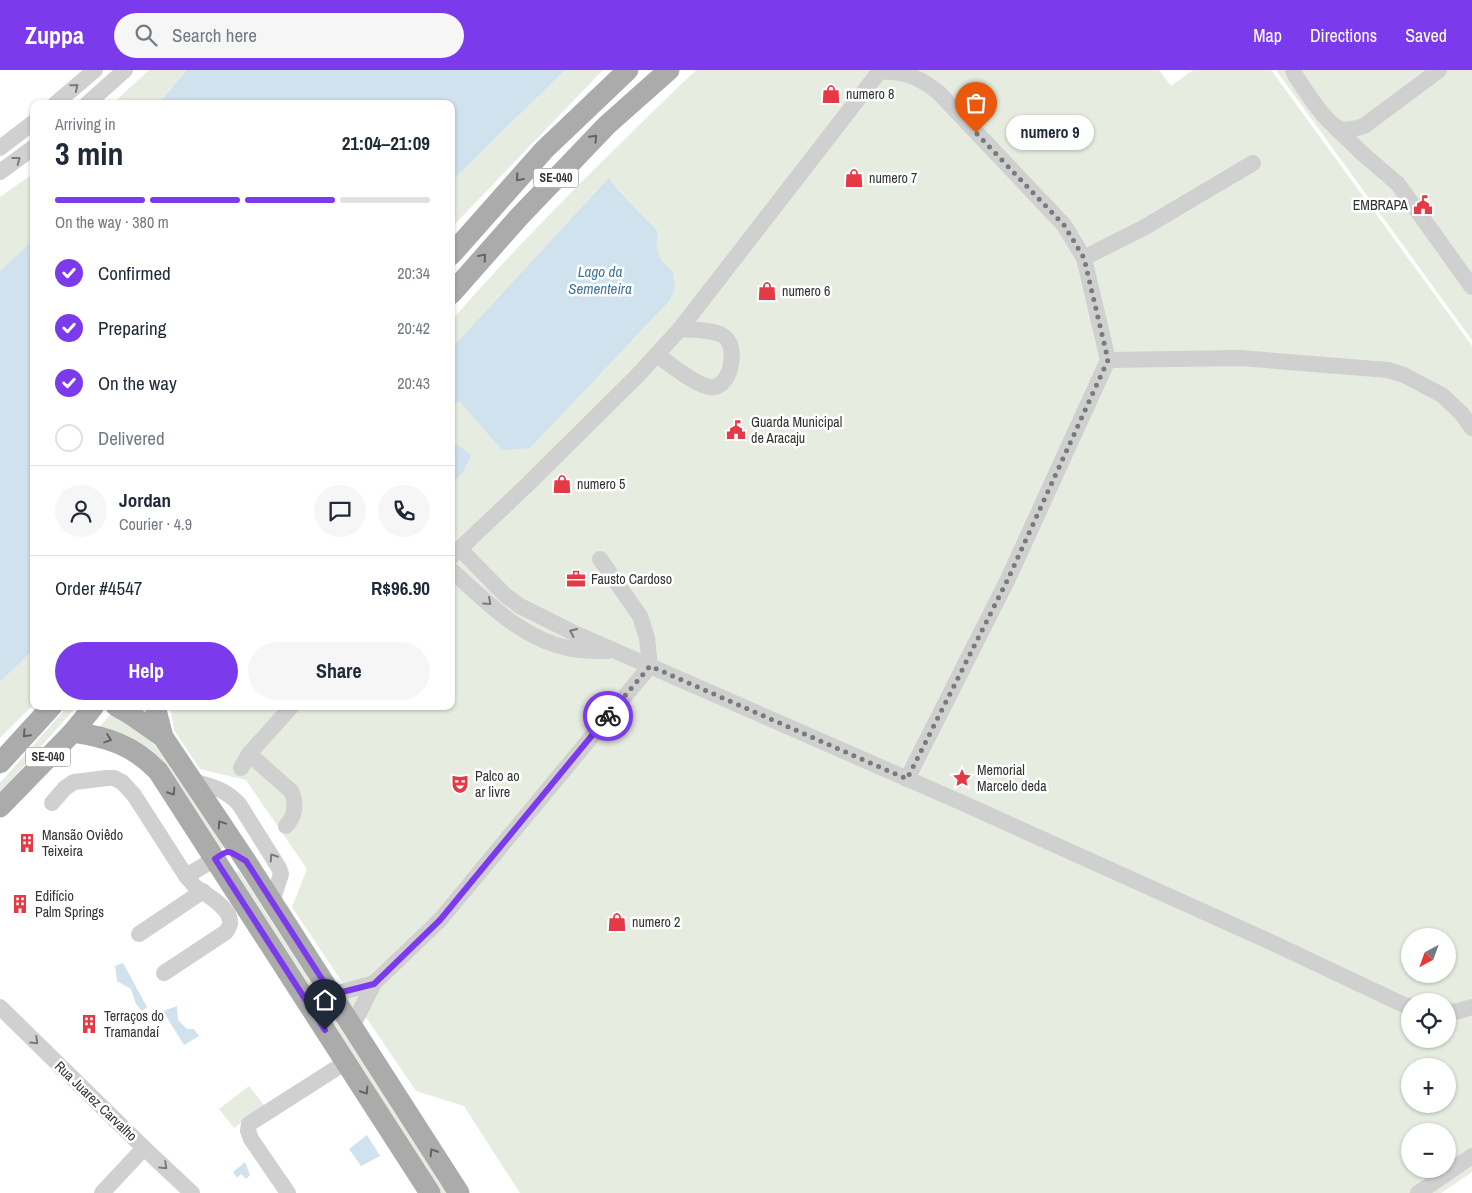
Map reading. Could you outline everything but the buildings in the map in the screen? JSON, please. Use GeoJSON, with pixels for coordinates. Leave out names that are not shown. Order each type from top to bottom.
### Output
{"type":"FeatureCollection","features":[{"type":"Feature","properties":{"kind":"main road","name":"SE-040"},"geometry":{"type":"LineString","coordinates":[[455,250],[544,150],[628,70]]}},
{"type":"Feature","properties":{"kind":"main road","name":"SE-040"},"geometry":{"type":"LineString","coordinates":[[455,289],[519,217],[607,125],[669,70]]}},
{"type":"Feature","properties":{"kind":"main road","name":"SE-040"},"geometry":{"type":"LineString","coordinates":[[0,763],[48,710]]}},
{"type":"Feature","properties":{"kind":"main road","name":"SE-040"},"geometry":{"type":"LineString","coordinates":[[0,807],[73,732],[91,710]]}},
{"type":"Feature","properties":{"kind":"main road"},"geometry":{"type":"LineString","coordinates":[[123,710],[163,737]]}},
{"type":"Feature","properties":{"kind":"main road"},"geometry":{"type":"LineString","coordinates":[[156,710],[163,737],[246,861],[459,1193]]}},
{"type":"Feature","properties":{"kind":"main road"},"geometry":{"type":"LineString","coordinates":[[73,732],[96,735],[123,744],[141,755],[158,771],[430,1193]]}},
{"type":"Feature","properties":{"kind":"main road"},"geometry":{"type":"LineString","coordinates":[[215,859],[229,851],[246,861]]}},
{"type":"Feature","properties":{"kind":"street"},"geometry":{"type":"LineString","coordinates":[[60,100],[96,70]]}},
{"type":"Feature","properties":{"kind":"street"},"geometry":{"type":"LineString","coordinates":[[91,100],[125,70]]}},
{"type":"Feature","properties":{"kind":"street"},"geometry":{"type":"LineString","coordinates":[[907,779],[1008,579],[1108,360],[1084,258],[1064,225],[939,93],[925,82],[905,73],[889,70],[879,72],[680,329],[657,355],[456,553],[520,606],[572,632],[907,779],[1275,944],[1401,1004]]}},
{"type":"Feature","properties":{"kind":"street"},"geometry":{"type":"LineString","coordinates":[[1293,70],[1334,126],[1398,184],[1472,287]]}},
{"type":"Feature","properties":{"kind":"street"},"geometry":{"type":"LineString","coordinates":[[1334,126],[1353,130],[1364,126],[1439,70]]}},
{"type":"Feature","properties":{"kind":"street"},"geometry":{"type":"LineString","coordinates":[[3,140],[30,124]]}},
{"type":"Feature","properties":{"kind":"street"},"geometry":{"type":"LineString","coordinates":[[0,172],[30,150]]}},
{"type":"Feature","properties":{"kind":"street"},"geometry":{"type":"LineString","coordinates":[[1084,258],[1145,227],[1253,163]]}},
{"type":"Feature","properties":{"kind":"street"},"geometry":{"type":"LineString","coordinates":[[657,355],[685,375],[703,384],[710,387],[721,383],[731,366],[733,357],[731,346],[726,338],[708,331],[680,329]]}},
{"type":"Feature","properties":{"kind":"street"},"geometry":{"type":"LineString","coordinates":[[1108,360],[1240,358],[1388,370],[1404,375],[1442,394],[1462,414],[1472,428]]}},
{"type":"Feature","properties":{"kind":"street"},"geometry":{"type":"LineString","coordinates":[[352,1027],[374,984],[440,920],[650,666],[647,638],[640,616],[600,559]]}},
{"type":"Feature","properties":{"kind":"street"},"geometry":{"type":"LineString","coordinates":[[455,574],[505,618],[527,633],[546,642],[570,649],[616,651]]}},
{"type":"Feature","properties":{"kind":"street"},"geometry":{"type":"LineString","coordinates":[[286,826],[292,820],[294,814],[294,797],[291,791],[245,761],[289,710]]}},
{"type":"Feature","properties":{"kind":"street"},"geometry":{"type":"LineString","coordinates":[[52,803],[74,782],[107,778],[114,778],[122,782],[134,795],[186,876],[196,887],[223,908],[230,919],[226,932],[164,973]]}},
{"type":"Feature","properties":{"kind":"street"},"geometry":{"type":"LineString","coordinates":[[192,781],[223,790],[239,804],[280,868],[281,874],[272,902]]}},
{"type":"Feature","properties":{"kind":"street"},"geometry":{"type":"LineString","coordinates":[[186,876],[215,859]]}},
{"type":"Feature","properties":{"kind":"street"},"geometry":{"type":"LineString","coordinates":[[139,934],[203,891]]}},
{"type":"Feature","properties":{"kind":"street"},"geometry":{"type":"LineString","coordinates":[[331,993],[374,984]]}},
{"type":"Feature","properties":{"kind":"street","name":"Rua Juarez Carvalho"},"geometry":{"type":"LineString","coordinates":[[0,1007],[192,1193]]}},
{"type":"Feature","properties":{"kind":"street"},"geometry":{"type":"LineString","coordinates":[[1456,1012],[1472,1007]]}},
{"type":"Feature","properties":{"kind":"street"},"geometry":{"type":"LineString","coordinates":[[288,1193],[251,1139],[248,1131],[249,1124],[346,1062]]}},
{"type":"Feature","properties":{"kind":"street"},"geometry":{"type":"LineString","coordinates":[[102,1193],[144,1148]]}},
{"type":"Feature","properties":{"kind":"street"},"geometry":{"type":"LineString","coordinates":[[1418,1193],[1472,1156]]}},
{"type":"Feature","properties":{"kind":"shaded area"},"geometry":{"type":"Polygon","coordinates":[[[149,70],[187,70],[161,100],[116,100],[149,70]]]}},
{"type":"Feature","properties":{"kind":"shaded area"},"geometry":{"type":"Polygon","coordinates":[[[565,70],[603,70],[455,224],[455,178],[565,70]]]}},
{"type":"Feature","properties":{"kind":"shaded area"},"geometry":{"type":"Polygon","coordinates":[[[696,70],[1159,70],[1171,86],[1193,70],[1271,70],[1472,346],[1472,1172],[1441,1193],[520,1193],[464,1106],[416,1091],[357,1004],[351,1014],[340,996],[350,994],[292,907],[307,869],[246,780],[200,769],[174,730],[171,710],[455,710],[455,316],[540,224],[696,70]]]}},
{"type":"Feature","properties":{"kind":"shaded area","name":"EMBRAPA"},"geometry":{"type":"Polygon","coordinates":[[[1276,70],[1472,70],[1472,340],[1276,70]]]}},
{"type":"Feature","properties":{"kind":"shaded area"},"geometry":{"type":"Polygon","coordinates":[[[30,176],[30,243],[0,271],[0,197],[30,176]]]}},
{"type":"Feature","properties":{"kind":"shaded area"},"geometry":{"type":"Polygon","coordinates":[[[30,653],[30,708],[0,738],[0,682],[30,653]]]}},
{"type":"Feature","properties":{"kind":"shaded area"},"geometry":{"type":"Polygon","coordinates":[[[64,710],[73,710],[0,793],[0,783],[64,710]]]}},
{"type":"Feature","properties":{"kind":"shaded area"},"geometry":{"type":"Polygon","coordinates":[[[111,714],[141,731],[158,748],[174,769],[224,847],[217,852],[172,781],[98,729],[111,714]]]}},
{"type":"Feature","properties":{"kind":"shaded area"},"geometry":{"type":"Polygon","coordinates":[[[239,871],[447,1193],[437,1193],[232,873],[239,871]]]}},
{"type":"Feature","properties":{"kind":"shaded area"},"geometry":{"type":"Polygon","coordinates":[[[249,1086],[264,1105],[234,1128],[219,1109],[249,1086]]]}},
{"type":"Feature","properties":{"kind":"water"},"geometry":{"type":"Polygon","coordinates":[[[187,70],[565,70],[455,178],[455,100],[161,100],[187,70]]]}},
{"type":"Feature","properties":{"kind":"water","name":"Lago da Sementeira"},"geometry":{"type":"Polygon","coordinates":[[[609,178],[616,188],[658,232],[656,248],[662,261],[673,272],[675,289],[669,301],[530,448],[502,450],[459,401],[455,404],[455,345],[609,178]]]}},
{"type":"Feature","properties":{"kind":"water"},"geometry":{"type":"Polygon","coordinates":[[[30,243],[30,653],[0,682],[0,271],[30,243]]]}},
{"type":"Feature","properties":{"kind":"water"},"geometry":{"type":"Polygon","coordinates":[[[455,444],[471,455],[464,471],[455,481],[455,444]]]}},
{"type":"Feature","properties":{"kind":"water"},"geometry":{"type":"Polygon","coordinates":[[[123,963],[147,1007],[142,1011],[136,1004],[131,989],[117,981],[115,966],[123,963]]]}},
{"type":"Feature","properties":{"kind":"water"},"geometry":{"type":"Polygon","coordinates":[[[177,1006],[178,1020],[187,1029],[194,1029],[199,1036],[184,1045],[163,1011],[177,1006]]]}},
{"type":"Feature","properties":{"kind":"water"},"geometry":{"type":"Polygon","coordinates":[[[367,1135],[380,1156],[361,1166],[349,1149],[367,1135]]]}},
{"type":"Feature","properties":{"kind":"water"},"geometry":{"type":"Polygon","coordinates":[[[245,1162],[250,1175],[246,1179],[241,1174],[237,1178],[233,1172],[245,1162]]]}},
{"type":"Feature","properties":{"kind":"way so far"},"geometry":{"type":"LineString","coordinates":[[608,716],[650,666],[907,779],[1008,579],[1108,360],[1084,258],[1064,225],[976,133]]}},
{"type":"Feature","properties":{"kind":"place","name":"numero 8"},"geometry":{"type":"Point","coordinates":[831,94]}},
{"type":"Feature","properties":{"kind":"place","name":"numero 9"},"geometry":{"type":"Point","coordinates":[976,133]}},
{"type":"Feature","properties":{"kind":"place","name":"numero 7"},"geometry":{"type":"Point","coordinates":[854,178]}},
{"type":"Feature","properties":{"kind":"place","name":"EMBRAPA"},"geometry":{"type":"Point","coordinates":[1423,205]}},
{"type":"Feature","properties":{"kind":"place","name":"numero 6"},"geometry":{"type":"Point","coordinates":[767,291]}},
{"type":"Feature","properties":{"kind":"place","name":"Guarda Municipal de Aracaju"},"geometry":{"type":"Point","coordinates":[736,430]}},
{"type":"Feature","properties":{"kind":"place","name":"numero 5"},"geometry":{"type":"Point","coordinates":[562,484]}},
{"type":"Feature","properties":{"kind":"place","name":"Fausto Cardoso"},"geometry":{"type":"Point","coordinates":[576,579]}},
{"type":"Feature","properties":{"kind":"place","name":"Memorial Marcelo deda"},"geometry":{"type":"Point","coordinates":[962,778]}},
{"type":"Feature","properties":{"kind":"place","name":"Palco ao ar livre"},"geometry":{"type":"Point","coordinates":[460,784]}},
{"type":"Feature","properties":{"kind":"place","name":"Mansão Oviêdo Teixeira"},"geometry":{"type":"Point","coordinates":[27,843]}},
{"type":"Feature","properties":{"kind":"place","name":"Edifício Palm Springs"},"geometry":{"type":"Point","coordinates":[20,904]}},
{"type":"Feature","properties":{"kind":"place","name":"numero 2"},"geometry":{"type":"Point","coordinates":[617,922]}},
{"type":"Feature","properties":{"kind":"place","name":"Terraços do Tramandaí"},"geometry":{"type":"Point","coordinates":[89,1024]}},
{"type":"Feature","properties":{"kind":"route"},"geometry":{"type":"LineString","coordinates":[[325,1030],[215,859],[229,851],[246,861],[331,993],[374,984],[440,920],[608,716]]}}]}
